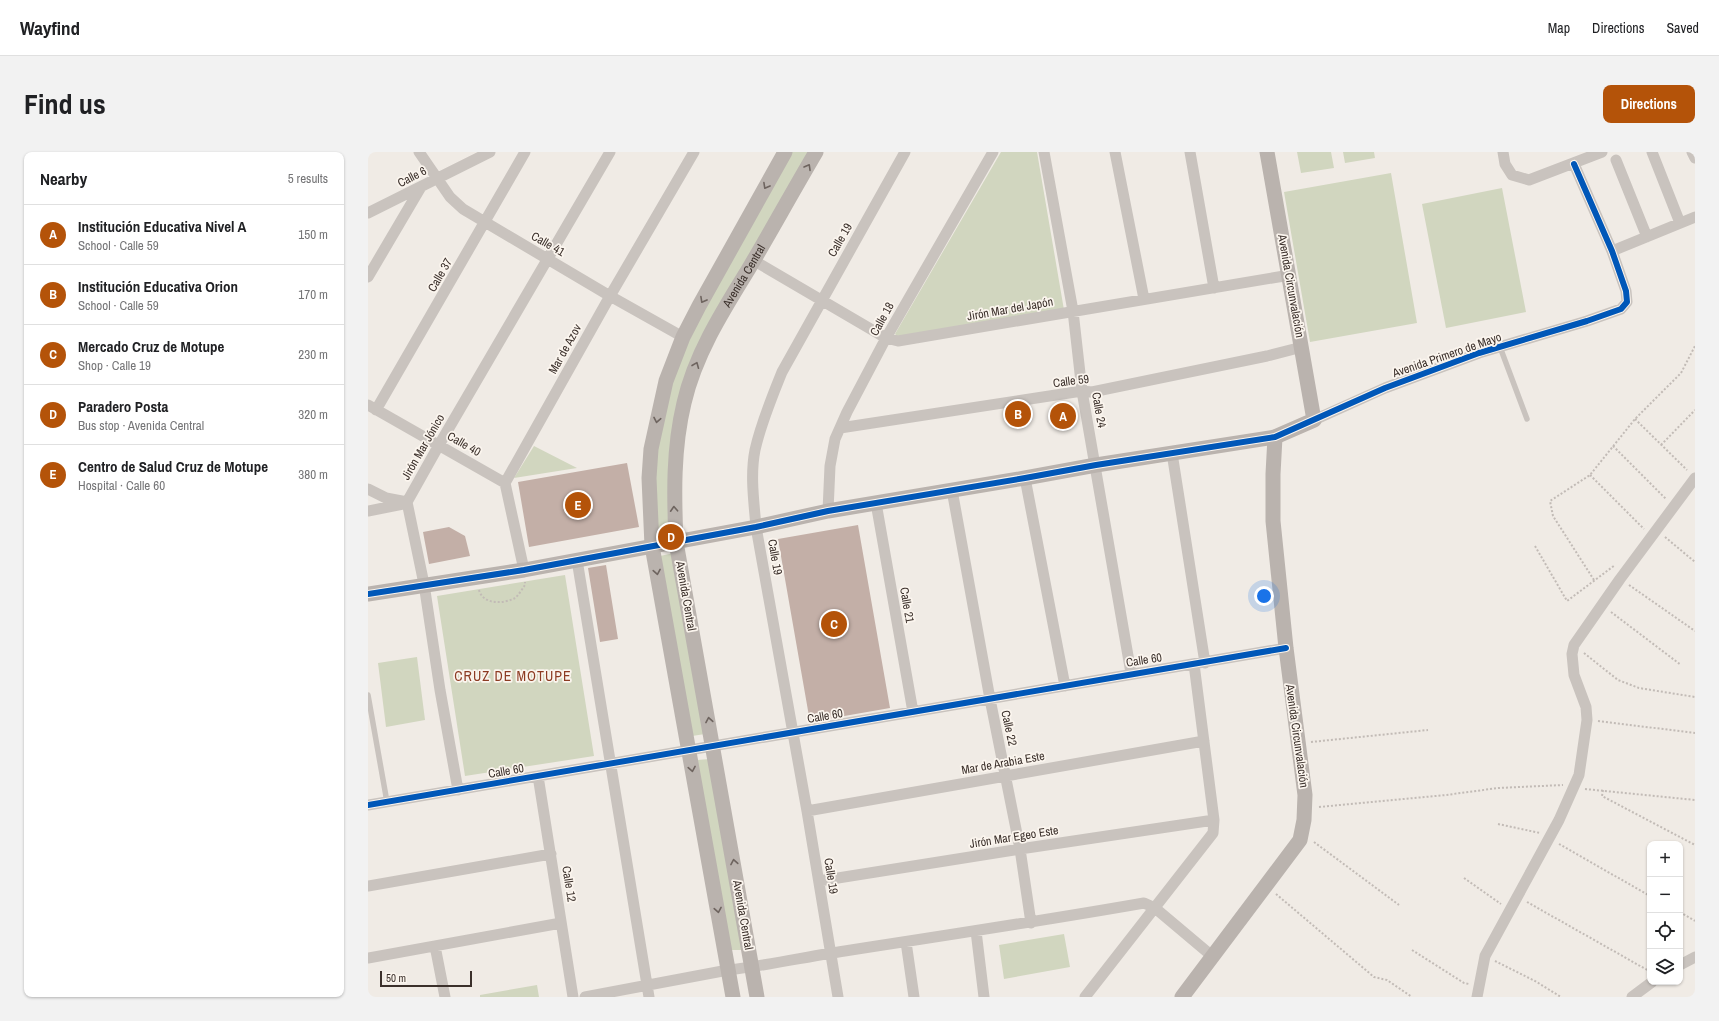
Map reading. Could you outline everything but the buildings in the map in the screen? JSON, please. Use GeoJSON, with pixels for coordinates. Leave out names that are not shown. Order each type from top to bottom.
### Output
{"type":"FeatureCollection","features":[{"type":"Feature","properties":{"kind":"street","name":"Calle 41"},"geometry":{"type":"LineString","coordinates":[[419,152],[436,179],[457,204],[485,223],[683,337]]}},
{"type":"Feature","properties":{"kind":"street","name":"Calle 6"},"geometry":{"type":"LineString","coordinates":[[368,213],[490,152]]}},
{"type":"Feature","properties":{"kind":"street","name":"Calle 37"},"geometry":{"type":"LineString","coordinates":[[372,407],[485,223],[525,152]]}},
{"type":"Feature","properties":{"kind":"street","name":"Jirón Mar Jónico"},"geometry":{"type":"LineString","coordinates":[[407,502],[610,152]]}},
{"type":"Feature","properties":{"kind":"street","name":"Mar de Azov"},"geometry":{"type":"LineString","coordinates":[[505,483],[610,296],[694,152]]}},
{"type":"Feature","properties":{"kind":"street","name":"Avenida Central"},"geometry":{"type":"LineString","coordinates":[[733,997],[652,546],[649,478],[651,449],[666,381],[683,337],[785,152]]}},
{"type":"Feature","properties":{"kind":"street","name":"Avenida Central"},"geometry":{"type":"LineString","coordinates":[[757,997],[714,746],[676,542],[674,495],[678,432],[684,402],[695,368],[713,329],[816,152]]}},
{"type":"Feature","properties":{"kind":"street","name":"Calle 19"},"geometry":{"type":"LineString","coordinates":[[838,997],[807,811],[756,527],[753,494],[755,451],[767,408],[782,372],[905,152]]}},
{"type":"Feature","properties":{"kind":"street","name":"Calle 18"},"geometry":{"type":"LineString","coordinates":[[828,511],[830,466],[835,440],[840,428],[886,338],[993,152]]}},
{"type":"Feature","properties":{"kind":"street","name":"Calle 24"},"geometry":{"type":"LineString","coordinates":[[1044,152],[1073,311],[1082,391],[1131,674]]}},
{"type":"Feature","properties":{"kind":"street"},"geometry":{"type":"LineString","coordinates":[[1115,152],[1144,299]]}},
{"type":"Feature","properties":{"kind":"street"},"geometry":{"type":"LineString","coordinates":[[1190,152],[1214,288]]}},
{"type":"Feature","properties":{"kind":"street","name":"Avenida Circunvalación"},"geometry":{"type":"LineString","coordinates":[[1267,152],[1290,275],[1314,420]]}},
{"type":"Feature","properties":{"kind":"street"},"geometry":{"type":"LineString","coordinates":[[1503,152],[1505,164],[1512,175],[1529,180],[1602,152]]}},
{"type":"Feature","properties":{"kind":"street"},"geometry":{"type":"LineString","coordinates":[[1652,152],[1680,223]]}},
{"type":"Feature","properties":{"kind":"street"},"geometry":{"type":"LineString","coordinates":[[1692,152],[1695,158]]}},
{"type":"Feature","properties":{"kind":"street"},"geometry":{"type":"LineString","coordinates":[[1616,160],[1647,237]]}},
{"type":"Feature","properties":{"kind":"street"},"geometry":{"type":"LineString","coordinates":[[1574,164],[1612,251],[1695,217]]}},
{"type":"Feature","properties":{"kind":"street"},"geometry":{"type":"LineString","coordinates":[[368,277],[421,187]]}},
{"type":"Feature","properties":{"kind":"street","name":"Avenida Primero de Mayo"},"geometry":{"type":"LineString","coordinates":[[1275,437],[1386,388],[1500,347],[1587,321],[1621,309],[1628,302],[1626,291],[1612,251]]}},
{"type":"Feature","properties":{"kind":"street","name":"Jirón Mar del Japón"},"geometry":{"type":"LineString","coordinates":[[753,260],[886,338],[898,341],[1290,275]]}},
{"type":"Feature","properties":{"kind":"street","name":"Calle 59"},"geometry":{"type":"LineString","coordinates":[[840,428],[1082,391],[1099,390],[1267,356],[1302,347]]}},
{"type":"Feature","properties":{"kind":"street","name":"Calle 40"},"geometry":{"type":"LineString","coordinates":[[372,407],[505,483]]}},
{"type":"Feature","properties":{"kind":"street"},"geometry":{"type":"LineString","coordinates":[[368,594],[424,584],[524,570],[756,527],[828,511],[1096,465],[1275,437]]}},
{"type":"Feature","properties":{"kind":"street","name":"Avenida Circunvalación"},"geometry":{"type":"LineString","coordinates":[[1182,997],[1300,840],[1305,808],[1305,796],[1286,648],[1273,521],[1275,437]]}},
{"type":"Feature","properties":{"kind":"street"},"geometry":{"type":"LineString","coordinates":[[1085,997],[1213,833],[1214,820],[1204,741],[1200,663],[1172,453]]}},
{"type":"Feature","properties":{"kind":"street"},"geometry":{"type":"LineString","coordinates":[[1025,478],[1065,686]]}},
{"type":"Feature","properties":{"kind":"street"},"geometry":{"type":"LineString","coordinates":[[1478,992],[1485,956],[1549,838],[1579,775],[1587,720],[1586,707],[1574,675],[1572,654],[1574,645],[1620,579],[1695,478]]}},
{"type":"Feature","properties":{"kind":"street"},"geometry":{"type":"LineString","coordinates":[[505,483],[524,570]]}},
{"type":"Feature","properties":{"kind":"street"},"geometry":{"type":"LineString","coordinates":[[368,489],[386,498],[407,502]]}},
{"type":"Feature","properties":{"kind":"street","name":"Calle 22"},"geometry":{"type":"LineString","coordinates":[[952,490],[990,699],[1020,849],[1031,923]]}},
{"type":"Feature","properties":{"kind":"street"},"geometry":{"type":"LineString","coordinates":[[368,511],[407,502]]}},
{"type":"Feature","properties":{"kind":"street"},"geometry":{"type":"LineString","coordinates":[[407,502],[424,584],[440,690],[458,790]]}},
{"type":"Feature","properties":{"kind":"street","name":"Calle 21"},"geometry":{"type":"LineString","coordinates":[[876,503],[913,712]]}},
{"type":"Feature","properties":{"kind":"street"},"geometry":{"type":"LineString","coordinates":[[577,560],[649,997]]}},
{"type":"Feature","properties":{"kind":"street","name":"Calle 60"},"geometry":{"type":"LineString","coordinates":[[368,805],[1286,648]]}},
{"type":"Feature","properties":{"kind":"street","name":"Mar de Arabia Este"},"geometry":{"type":"LineString","coordinates":[[807,811],[1204,741]]}},
{"type":"Feature","properties":{"kind":"street","name":"Calle 12"},"geometry":{"type":"LineString","coordinates":[[538,776],[573,997]]}},
{"type":"Feature","properties":{"kind":"street","name":"Jirón Mar Egeo Este"},"geometry":{"type":"LineString","coordinates":[[819,881],[1214,820]]}},
{"type":"Feature","properties":{"kind":"street"},"geometry":{"type":"LineString","coordinates":[[368,886],[551,854]]}},
{"type":"Feature","properties":{"kind":"street"},"geometry":{"type":"LineString","coordinates":[[585,997],[728,970],[1031,923],[1144,903],[1155,908],[1212,956]]}},
{"type":"Feature","properties":{"kind":"street"},"geometry":{"type":"LineString","coordinates":[[368,958],[562,923]]}},
{"type":"Feature","properties":{"kind":"street"},"geometry":{"type":"LineString","coordinates":[[976,931],[984,997]]}},
{"type":"Feature","properties":{"kind":"street"},"geometry":{"type":"LineString","coordinates":[[906,942],[914,997]]}},
{"type":"Feature","properties":{"kind":"street"},"geometry":{"type":"LineString","coordinates":[[435,946],[445,997]]}},
{"type":"Feature","properties":{"kind":"street"},"geometry":{"type":"LineString","coordinates":[[1683,963],[1695,957]]}},
{"type":"Feature","properties":{"kind":"street"},"geometry":{"type":"LineString","coordinates":[[1632,997],[1648,985]]}},
{"type":"Feature","properties":{"kind":"lane"},"geometry":{"type":"LineString","coordinates":[[1500,347],[1527,419]]}},
{"type":"Feature","properties":{"kind":"lane"},"geometry":{"type":"LineString","coordinates":[[368,694],[387,802]]}},
{"type":"Feature","properties":{"kind":"path"},"geometry":{"type":"LineString","coordinates":[[1594,580],[1553,516],[1550,501],[1590,475],[1635,419],[1681,373],[1695,346]]}},
{"type":"Feature","properties":{"kind":"path"},"geometry":{"type":"LineString","coordinates":[[1661,445],[1695,410]]}},
{"type":"Feature","properties":{"kind":"path"},"geometry":{"type":"LineString","coordinates":[[1635,419],[1695,478]]}},
{"type":"Feature","properties":{"kind":"path"},"geometry":{"type":"LineString","coordinates":[[1613,446],[1673,507]]}},
{"type":"Feature","properties":{"kind":"path"},"geometry":{"type":"LineString","coordinates":[[1590,475],[1654,533],[1695,562]]}},
{"type":"Feature","properties":{"kind":"path"},"geometry":{"type":"LineString","coordinates":[[1536,546],[1567,601],[1617,563]]}},
{"type":"Feature","properties":{"kind":"path"},"geometry":{"type":"LineString","coordinates":[[475,578],[480,594],[490,602],[503,602],[516,597],[525,585],[524,570]]}},
{"type":"Feature","properties":{"kind":"path"},"geometry":{"type":"LineString","coordinates":[[1620,579],[1695,631]]}},
{"type":"Feature","properties":{"kind":"path"},"geometry":{"type":"LineString","coordinates":[[1602,606],[1681,665]]}},
{"type":"Feature","properties":{"kind":"path"},"geometry":{"type":"LineString","coordinates":[[1574,645],[1618,680],[1639,688],[1695,697]]}},
{"type":"Feature","properties":{"kind":"path"},"geometry":{"type":"LineString","coordinates":[[1587,720],[1695,733]]}},
{"type":"Feature","properties":{"kind":"path"},"geometry":{"type":"LineString","coordinates":[[1298,743],[1428,730]]}},
{"type":"Feature","properties":{"kind":"path"},"geometry":{"type":"LineString","coordinates":[[1305,808],[1446,795],[1498,788],[1573,786],[1695,800]]}},
{"type":"Feature","properties":{"kind":"path"},"geometry":{"type":"LineString","coordinates":[[1603,790],[1602,796],[1695,845]]}},
{"type":"Feature","properties":{"kind":"path"},"geometry":{"type":"LineString","coordinates":[[1498,824],[1540,833],[1647,894]]}},
{"type":"Feature","properties":{"kind":"path"},"geometry":{"type":"LineString","coordinates":[[1301,833],[1399,905]]}},
{"type":"Feature","properties":{"kind":"path"},"geometry":{"type":"LineString","coordinates":[[1464,878],[1510,910]]}},
{"type":"Feature","properties":{"kind":"path"},"geometry":{"type":"LineString","coordinates":[[1266,885],[1374,977],[1387,980],[1412,997]]}},
{"type":"Feature","properties":{"kind":"path"},"geometry":{"type":"LineString","coordinates":[[1517,897],[1647,970]]}},
{"type":"Feature","properties":{"kind":"path"},"geometry":{"type":"LineString","coordinates":[[1682,913],[1695,921]]}},
{"type":"Feature","properties":{"kind":"path"},"geometry":{"type":"LineString","coordinates":[[1412,950],[1478,992]]}},
{"type":"Feature","properties":{"kind":"path"},"geometry":{"type":"LineString","coordinates":[[1485,956],[1535,981],[1561,997]]}},
{"type":"Feature","properties":{"kind":"green space"},"geometry":{"type":"Polygon","coordinates":[[[791,152],[810,152],[687,379],[673,527],[657,530],[655,447],[679,356],[791,152]]]}},
{"type":"Feature","properties":{"kind":"green space"},"geometry":{"type":"Polygon","coordinates":[[[1001,152],[1037,152],[1064,310],[898,337],[895,334],[1001,152]]]}},
{"type":"Feature","properties":{"kind":"green space"},"geometry":{"type":"Polygon","coordinates":[[[1297,152],[1331,152],[1334,168],[1301,173],[1297,152]]]}},
{"type":"Feature","properties":{"kind":"green space"},"geometry":{"type":"Polygon","coordinates":[[[1343,152],[1374,152],[1375,158],[1345,163],[1343,152]]]}},
{"type":"Feature","properties":{"kind":"green space"},"geometry":{"type":"Polygon","coordinates":[[[1391,173],[1417,323],[1310,342],[1284,192],[1391,173]]]}},
{"type":"Feature","properties":{"kind":"green space"},"geometry":{"type":"Polygon","coordinates":[[[1502,188],[1526,312],[1446,328],[1422,204],[1502,188]]]}},
{"type":"Feature","properties":{"kind":"green space"},"geometry":{"type":"Polygon","coordinates":[[[534,446],[577,468],[514,478],[534,446]]]}},
{"type":"Feature","properties":{"kind":"green space"},"geometry":{"type":"Polygon","coordinates":[[[674,553],[705,734],[692,736],[660,556],[674,553]]]}},
{"type":"Feature","properties":{"kind":"green space"},"geometry":{"type":"Polygon","coordinates":[[[565,575],[594,756],[465,776],[437,596],[565,575]]]}},
{"type":"Feature","properties":{"kind":"green space"},"geometry":{"type":"Polygon","coordinates":[[[417,657],[425,720],[386,727],[378,663],[417,657]]]}},
{"type":"Feature","properties":{"kind":"green space"},"geometry":{"type":"Polygon","coordinates":[[[710,759],[743,950],[730,950],[697,760],[710,759]]]}},
{"type":"Feature","properties":{"kind":"green space"},"geometry":{"type":"Polygon","coordinates":[[[1064,934],[1070,967],[1004,979],[999,945],[1064,934]]]}},
{"type":"Feature","properties":{"kind":"green space"},"geometry":{"type":"Polygon","coordinates":[[[537,985],[539,997],[480,997],[480,995],[537,985]]]}},
{"type":"Feature","properties":{"kind":"cycle path"},"geometry":{"type":"LineString","coordinates":[[368,594],[524,570],[756,527],[828,511],[1096,465],[1275,437],[1385,388],[1479,353],[1587,321],[1621,309],[1627,302],[1626,291],[1612,251],[1574,164]]}},
{"type":"Feature","properties":{"kind":"cycle path"},"geometry":{"type":"LineString","coordinates":[[368,805],[1286,648]]}},
{"type":"Feature","properties":{"kind":"place","name":"Institución Educativa Orion"},"geometry":{"type":"Point","coordinates":[1018,414]}},
{"type":"Feature","properties":{"kind":"place","name":"Institución Educativa Nivel A"},"geometry":{"type":"Point","coordinates":[1063,416]}},
{"type":"Feature","properties":{"kind":"place","name":"Centro de Salud Cruz de Motupe"},"geometry":{"type":"Point","coordinates":[578,505]}},
{"type":"Feature","properties":{"kind":"place","name":"Paradero Posta"},"geometry":{"type":"Point","coordinates":[671,537]}},
{"type":"Feature","properties":{"kind":"place","name":"Mercado Cruz de Motupe"},"geometry":{"type":"Point","coordinates":[834,624]}},
{"type":"Feature","properties":{"kind":"district","name":"CRUZ DE MOTUPE"},"geometry":{"type":"Point","coordinates":[513,676]}}]}
